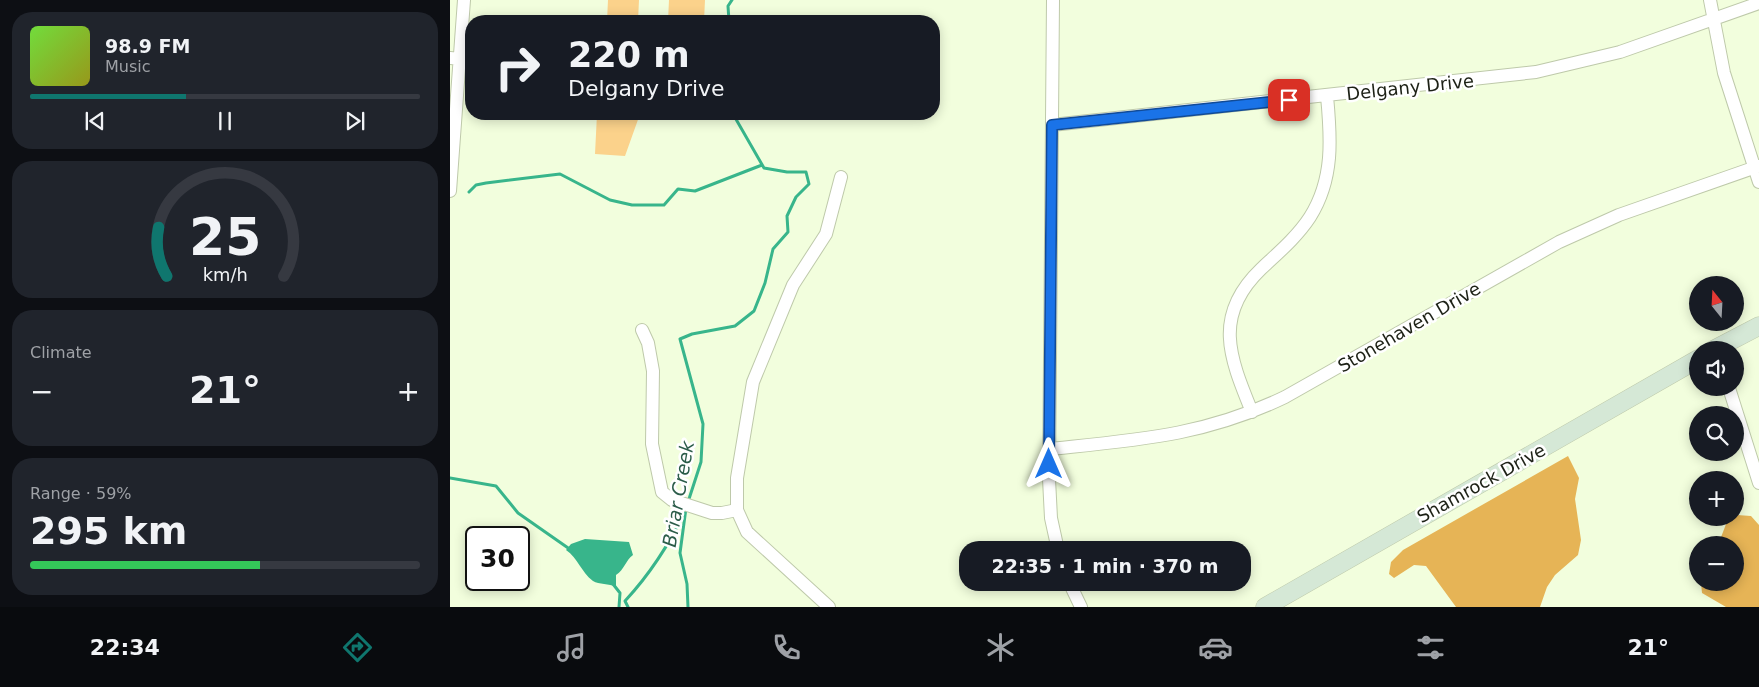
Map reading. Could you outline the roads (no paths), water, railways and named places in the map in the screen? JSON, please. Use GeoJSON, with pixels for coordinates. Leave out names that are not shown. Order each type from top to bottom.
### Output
{"type":"FeatureCollection","features":[{"type":"Feature","properties":{"kind":"street"},"geometry":{"type":"LineString","coordinates":[[450,191],[464,0]]}},
{"type":"Feature","properties":{"kind":"street"},"geometry":{"type":"LineString","coordinates":[[1053,0],[1049,449],[1051,508],[1056,541]]}},
{"type":"Feature","properties":{"kind":"street"},"geometry":{"type":"LineString","coordinates":[[1710,0],[1724,73],[1757,167],[1759,182]]}},
{"type":"Feature","properties":{"kind":"street","name":"Delgany Drive"},"geometry":{"type":"LineString","coordinates":[[1052,125],[1536,72],[1620,52],[1759,4]]}},
{"type":"Feature","properties":{"kind":"street"},"geometry":{"type":"LineString","coordinates":[[1252,412],[1230,349],[1229,331],[1232,313],[1239,296],[1250,279],[1297,234],[1317,204],[1325,184],[1330,160],[1331,135],[1327,96]]}},
{"type":"Feature","properties":{"kind":"street","name":"Stonehaven Drive"},"geometry":{"type":"LineString","coordinates":[[1049,449],[1184,433],[1226,422],[1252,412],[1285,397],[1559,242],[1620,215],[1757,167]]}},
{"type":"Feature","properties":{"kind":"street"},"geometry":{"type":"LineString","coordinates":[[829,607],[747,532],[737,510],[737,478],[753,382],[793,284],[826,234],[841,177]]}},
{"type":"Feature","properties":{"kind":"street"},"geometry":{"type":"LineString","coordinates":[[1731,341],[1759,326]]}},
{"type":"Feature","properties":{"kind":"street"},"geometry":{"type":"LineString","coordinates":[[642,330],[648,343],[653,371],[652,444],[659,483],[665,496],[717,514],[737,510]]}},
{"type":"Feature","properties":{"kind":"street","name":"Shamrock Drive"},"geometry":{"type":"LineString","coordinates":[[1265,607],[1689,364]]}},
{"type":"Feature","properties":{"kind":"street"},"geometry":{"type":"LineString","coordinates":[[1732,396],[1759,482]]}},
{"type":"Feature","properties":{"kind":"street"},"geometry":{"type":"LineString","coordinates":[[1073,591],[1081,607]]}},
{"type":"Feature","properties":{"kind":"waterway","name":"Briar Creek"},"geometry":{"type":"LineString","coordinates":[[729,15],[728,6],[732,0]]}},
{"type":"Feature","properties":{"kind":"waterway","name":"Briar Creek"},"geometry":{"type":"LineString","coordinates":[[688,502],[701,462],[703,424],[680,339],[692,334],[735,326],[754,311],[765,283],[773,249],[788,232],[787,216],[796,197],[809,184],[806,172],[787,172],[764,168],[736,120]]}},
{"type":"Feature","properties":{"kind":"waterway"},"geometry":{"type":"LineString","coordinates":[[469,192],[476,185],[486,183],[560,174],[610,200],[632,205],[664,205],[678,189],[695,191],[762,165]]}},
{"type":"Feature","properties":{"kind":"waterway"},"geometry":{"type":"LineString","coordinates":[[450,478],[496,486],[518,513],[571,550]]}},
{"type":"Feature","properties":{"kind":"waterway","name":"Briar Creek"},"geometry":{"type":"LineString","coordinates":[[686,508],[680,553],[687,584],[688,607]]}},
{"type":"Feature","properties":{"kind":"waterway"},"geometry":{"type":"LineString","coordinates":[[628,607],[625,601],[658,559],[685,511]]}},
{"type":"Feature","properties":{"kind":"waterway"},"geometry":{"type":"LineString","coordinates":[[613,584],[620,593],[619,607]]}}]}
